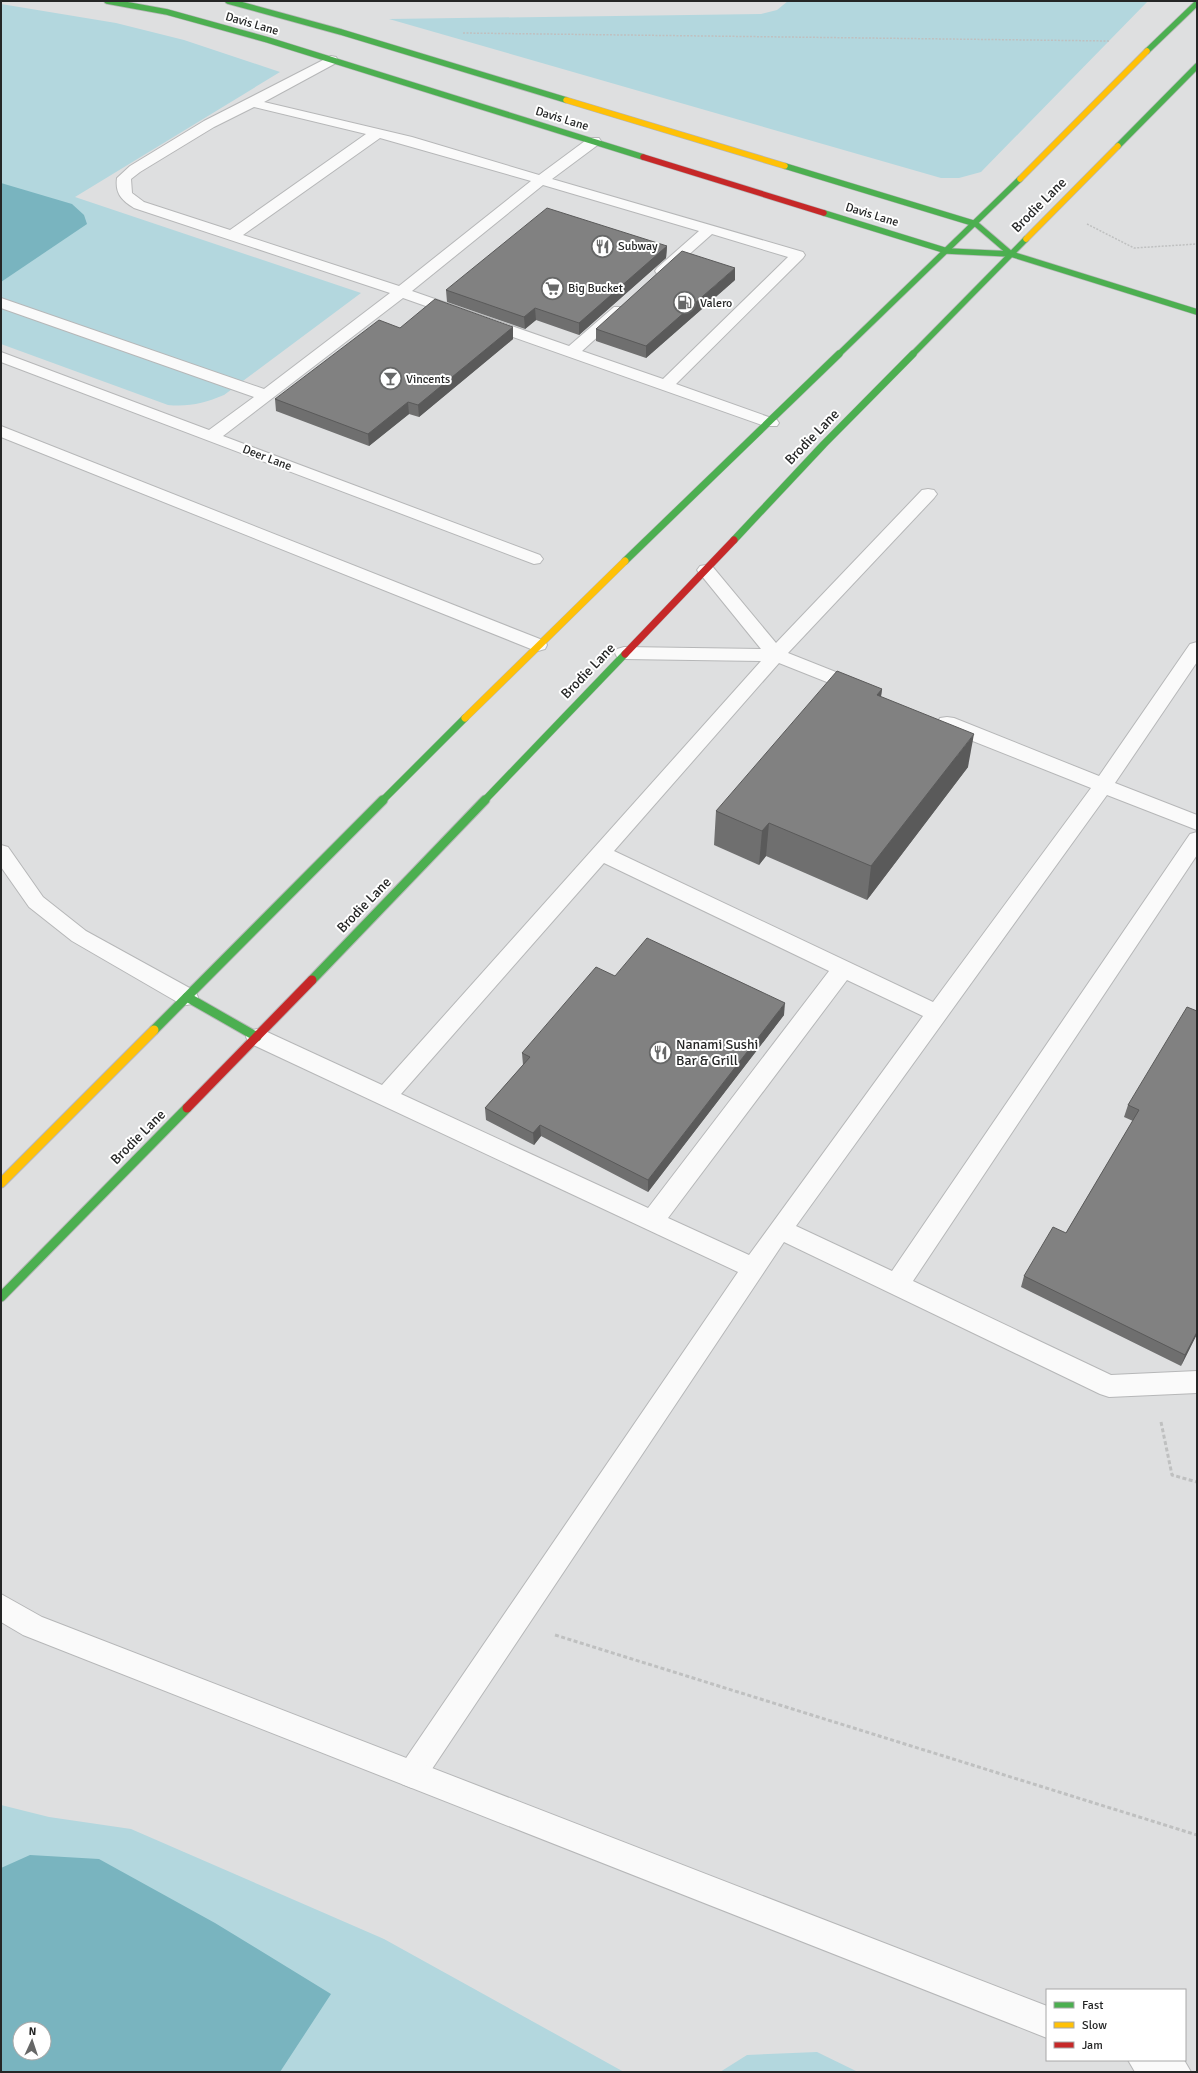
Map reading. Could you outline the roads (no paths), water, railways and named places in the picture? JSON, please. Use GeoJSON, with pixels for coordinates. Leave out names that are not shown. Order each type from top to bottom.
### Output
{"type":"FeatureCollection","features":[{"type":"Feature","properties":{"kind":"main road","name":"Davis Lane"},"geometry":{"type":"LineString","coordinates":[[107,1],[167,12],[331,60],[947,251],[1010,254],[1197,312]]}},
{"type":"Feature","properties":{"kind":"main road","name":"Davis Lane"},"geometry":{"type":"LineString","coordinates":[[228,1],[300,20],[976,224],[1010,254]]}},
{"type":"Feature","properties":{"kind":"main road"},"geometry":{"type":"LineString","coordinates":[[1,1183],[538,646],[976,224],[1156,42],[1197,4]]}},
{"type":"Feature","properties":{"kind":"main road"},"geometry":{"type":"LineString","coordinates":[[331,60],[342,56],[354,56]]}},
{"type":"Feature","properties":{"kind":"main road","name":"Brodie Lane"},"geometry":{"type":"LineString","coordinates":[[1,1297],[257,1037],[624,653],[706,570],[824,444],[1197,66]]}},
{"type":"Feature","properties":{"kind":"main road"},"geometry":{"type":"LineString","coordinates":[[531,100],[607,113]]}},
{"type":"Feature","properties":{"kind":"main road"},"geometry":{"type":"LineString","coordinates":[[187,997],[257,1037]]}},
{"type":"Feature","properties":{"kind":"street"},"geometry":{"type":"LineString","coordinates":[[331,60],[252,103],[209,124],[135,169],[124,178],[122,188],[127,197],[139,205],[400,292],[771,423]]}},
{"type":"Feature","properties":{"kind":"street"},"geometry":{"type":"LineString","coordinates":[[252,103],[407,140],[798,255],[665,386]]}},
{"type":"Feature","properties":{"kind":"street"},"geometry":{"type":"LineString","coordinates":[[230,236],[377,133]]}},
{"type":"Feature","properties":{"kind":"street"},"geometry":{"type":"LineString","coordinates":[[210,437],[400,292],[541,180],[594,141]]}},
{"type":"Feature","properties":{"kind":"street"},"geometry":{"type":"LineString","coordinates":[[651,281],[709,229]]}},
{"type":"Feature","properties":{"kind":"street"},"geometry":{"type":"LineString","coordinates":[[570,353],[628,301]]}},
{"type":"Feature","properties":{"kind":"street"},"geometry":{"type":"LineString","coordinates":[[1,303],[265,395]]}},
{"type":"Feature","properties":{"kind":"street","name":"Deer Lane"},"geometry":{"type":"LineString","coordinates":[[1,356],[210,437],[534,559]]}},
{"type":"Feature","properties":{"kind":"street"},"geometry":{"type":"LineString","coordinates":[[1,431],[538,646]]}},
{"type":"Feature","properties":{"kind":"street"},"geometry":{"type":"LineString","coordinates":[[386,1096],[776,655],[928,494]]}},
{"type":"Feature","properties":{"kind":"street"},"geometry":{"type":"LineString","coordinates":[[706,570],[776,655]]}},
{"type":"Feature","properties":{"kind":"street"},"geometry":{"type":"LineString","coordinates":[[412,1774],[780,1229],[936,1013],[1103,786],[1197,648]]}},
{"type":"Feature","properties":{"kind":"street"},"geometry":{"type":"LineString","coordinates":[[624,653],[776,655],[873,694]]}},
{"type":"Feature","properties":{"kind":"street"},"geometry":{"type":"LineString","coordinates":[[932,718],[1197,823]]}},
{"type":"Feature","properties":{"kind":"street"},"geometry":{"type":"LineString","coordinates":[[897,1284],[1197,839]]}},
{"type":"Feature","properties":{"kind":"street"},"geometry":{"type":"LineString","coordinates":[[1,852],[36,902],[79,936],[187,997]]}},
{"type":"Feature","properties":{"kind":"street"},"geometry":{"type":"LineString","coordinates":[[601,853],[936,1013]]}},
{"type":"Feature","properties":{"kind":"street"},"geometry":{"type":"LineString","coordinates":[[652,1221],[843,969]]}},
{"type":"Feature","properties":{"kind":"street"},"geometry":{"type":"LineString","coordinates":[[257,1037],[753,1268]]}},
{"type":"Feature","properties":{"kind":"street"},"geometry":{"type":"LineString","coordinates":[[780,1229],[1109,1386],[1197,1382]]}},
{"type":"Feature","properties":{"kind":"street"},"geometry":{"type":"LineString","coordinates":[[1,1607],[33,1626],[1046,2022]]}},
{"type":"Feature","properties":{"kind":"street"},"geometry":{"type":"LineString","coordinates":[[1147,2061],[1175,2072]]}},
{"type":"Feature","properties":{"kind":"place","name":"Subway"},"geometry":{"type":"Point","coordinates":[602,246]}},
{"type":"Feature","properties":{"kind":"place","name":"Big Bucket"},"geometry":{"type":"Point","coordinates":[552,288]}},
{"type":"Feature","properties":{"kind":"place","name":"Valero"},"geometry":{"type":"Point","coordinates":[685,303]}},
{"type":"Feature","properties":{"kind":"place","name":"Vincents"},"geometry":{"type":"Point","coordinates":[391,379]}},
{"type":"Feature","properties":{"kind":"place","name":"Nanami Sushi Bar & Grill"},"geometry":{"type":"Point","coordinates":[660,1052]}}]}
